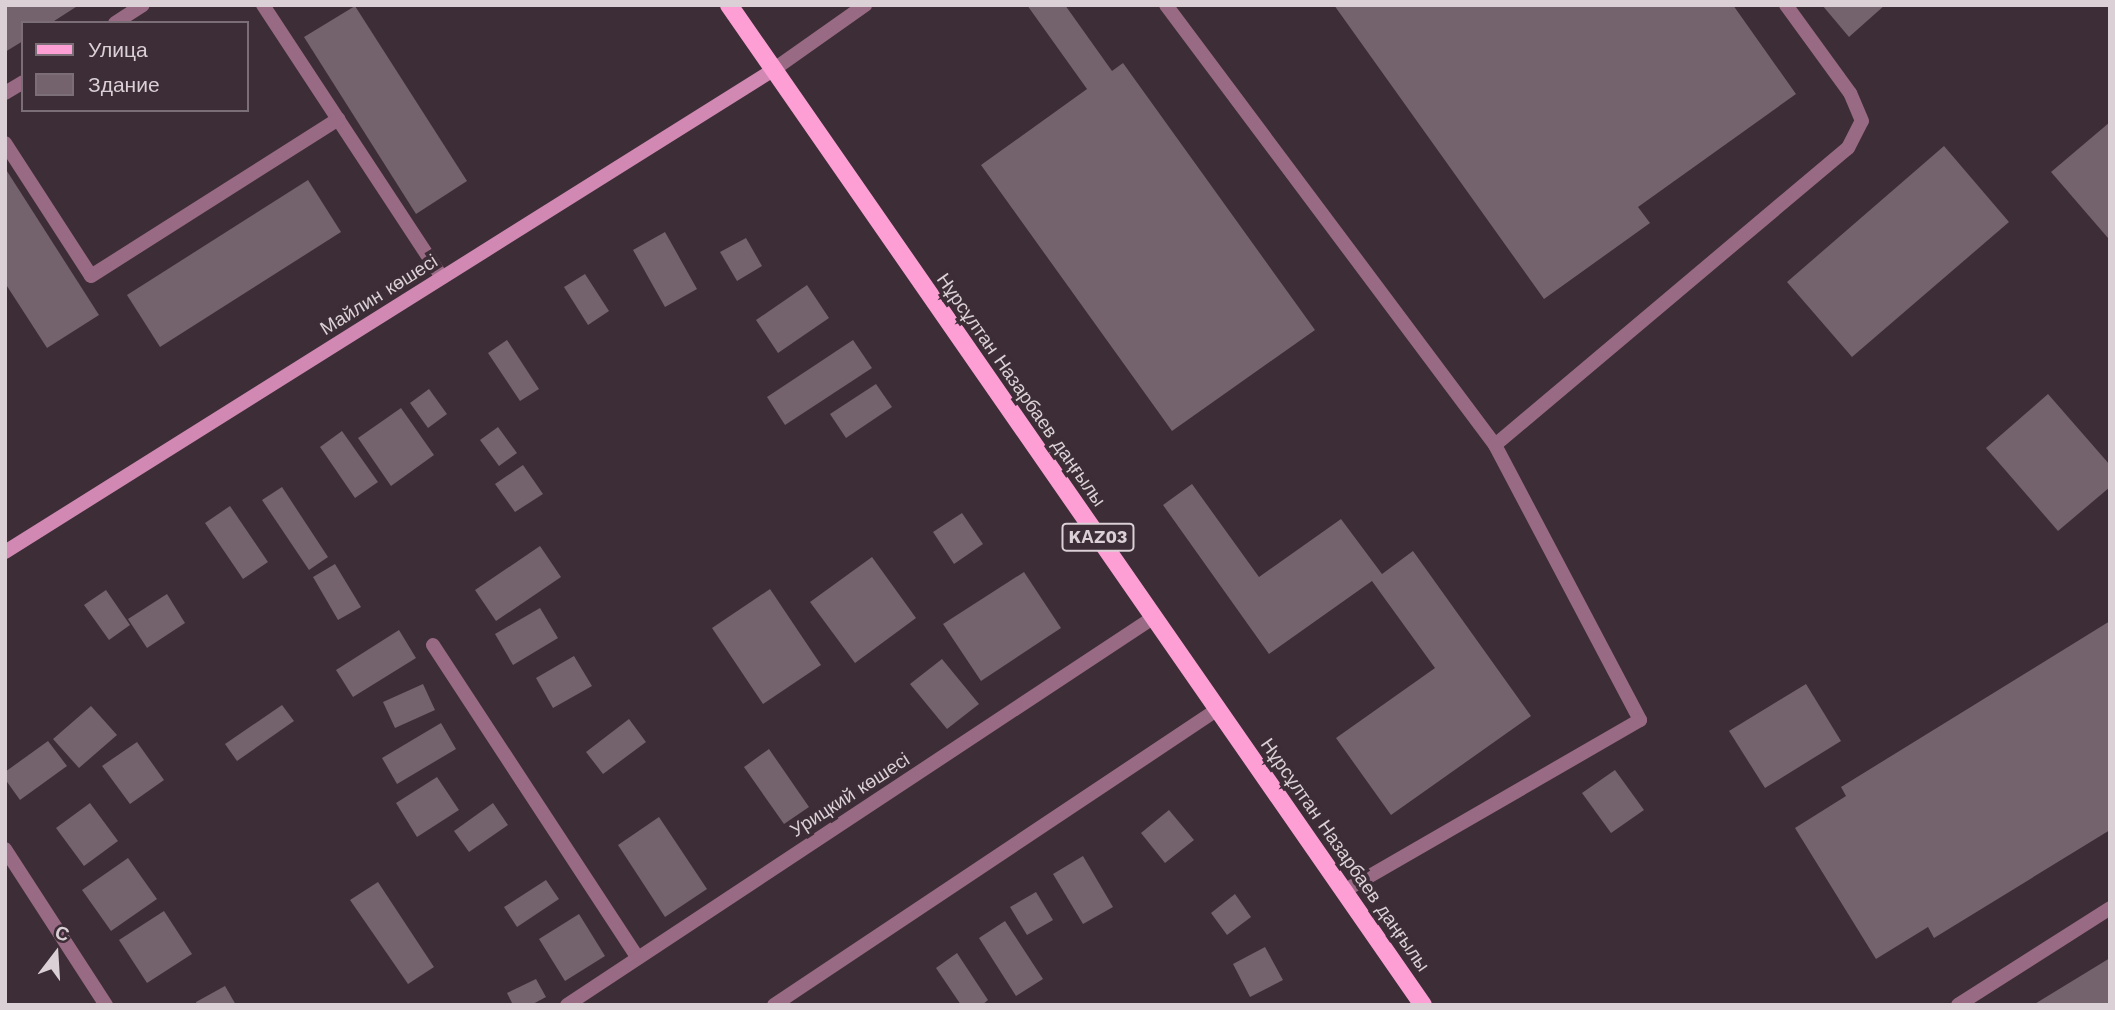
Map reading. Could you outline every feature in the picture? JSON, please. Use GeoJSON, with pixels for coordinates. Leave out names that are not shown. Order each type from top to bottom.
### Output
{"type":"FeatureCollection","features":[{"type":"Feature","properties":{"kind":"main road","name":"Нұрсұлтан Назарбаев даңғылы"},"geometry":{"type":"LineString","coordinates":[[729,5],[1423,1005]]}},
{"type":"Feature","properties":{"kind":"main road","name":"Майлин көшесі"},"geometry":{"type":"LineString","coordinates":[[5,552],[774,70]]}},
{"type":"Feature","properties":{"kind":"street"},"geometry":{"type":"LineString","coordinates":[[118,21],[143,5]]}},
{"type":"Feature","properties":{"kind":"street"},"geometry":{"type":"LineString","coordinates":[[263,5],[442,278]]}},
{"type":"Feature","properties":{"kind":"street"},"geometry":{"type":"LineString","coordinates":[[774,70],[865,5]]}},
{"type":"Feature","properties":{"kind":"street"},"geometry":{"type":"LineString","coordinates":[[1166,5],[1495,445],[1640,720],[1344,891]]}},
{"type":"Feature","properties":{"kind":"street"},"geometry":{"type":"LineString","coordinates":[[1495,445],[1848,148],[1862,121],[1850,93],[1786,5]]}},
{"type":"Feature","properties":{"kind":"street"},"geometry":{"type":"LineString","coordinates":[[5,93],[21,83]]}},
{"type":"Feature","properties":{"kind":"street"},"geometry":{"type":"LineString","coordinates":[[5,143],[91,276],[338,119]]}},
{"type":"Feature","properties":{"kind":"street","name":"Урицкий көшесі"},"geometry":{"type":"LineString","coordinates":[[567,1005],[1154,617]]}},
{"type":"Feature","properties":{"kind":"street"},"geometry":{"type":"LineString","coordinates":[[433,645],[638,958]]}},
{"type":"Feature","properties":{"kind":"street"},"geometry":{"type":"LineString","coordinates":[[774,1005],[1218,709]]}},
{"type":"Feature","properties":{"kind":"street"},"geometry":{"type":"LineString","coordinates":[[5,849],[106,1005]]}},
{"type":"Feature","properties":{"kind":"street"},"geometry":{"type":"LineString","coordinates":[[1958,1005],[2110,908]]}},
{"type":"Feature","properties":{"kind":"building"},"geometry":{"type":"Polygon","coordinates":[[[5,5],[79,5],[54,21],[21,21],[21,42],[5,52],[5,5]]]}},
{"type":"Feature","properties":{"kind":"building"},"geometry":{"type":"Polygon","coordinates":[[[1027,5],[1065,5],[1112,71],[1123,63],[1315,330],[1172,431],[981,165],[1087,89],[1027,5]]]}},
{"type":"Feature","properties":{"kind":"building"},"geometry":{"type":"Polygon","coordinates":[[[1334,5],[1733,5],[1796,94],[1638,207],[1650,223],[1544,299],[1334,5]]]}},
{"type":"Feature","properties":{"kind":"building"},"geometry":{"type":"Polygon","coordinates":[[[1822,5],[1885,5],[1849,37],[1822,5]]]}},
{"type":"Feature","properties":{"kind":"building"},"geometry":{"type":"Polygon","coordinates":[[[355,6],[467,181],[416,214],[304,37],[355,6]]]}},
{"type":"Feature","properties":{"kind":"building"},"geometry":{"type":"Polygon","coordinates":[[[2110,122],[2110,237],[2108,238],[2051,172],[2110,122]]]}},
{"type":"Feature","properties":{"kind":"building"},"geometry":{"type":"Polygon","coordinates":[[[1944,146],[2009,222],[1852,357],[1787,282],[1944,146]]]}},
{"type":"Feature","properties":{"kind":"building"},"geometry":{"type":"Polygon","coordinates":[[[5,168],[99,315],[47,348],[5,283],[5,168]]]}},
{"type":"Feature","properties":{"kind":"building"},"geometry":{"type":"Polygon","coordinates":[[[308,180],[341,232],[160,347],[127,295],[308,180]]]}},
{"type":"Feature","properties":{"kind":"building"},"geometry":{"type":"Polygon","coordinates":[[[665,232],[697,289],[665,307],[633,250],[665,232]]]}},
{"type":"Feature","properties":{"kind":"building"},"geometry":{"type":"Polygon","coordinates":[[[746,238],[762,266],[737,281],[720,252],[746,238]]]}},
{"type":"Feature","properties":{"kind":"building"},"geometry":{"type":"Polygon","coordinates":[[[585,274],[609,311],[588,325],[564,287],[585,274]]]}},
{"type":"Feature","properties":{"kind":"building"},"geometry":{"type":"Polygon","coordinates":[[[807,285],[829,318],[778,353],[756,320],[807,285]]]}},
{"type":"Feature","properties":{"kind":"building"},"geometry":{"type":"Polygon","coordinates":[[[507,340],[539,389],[520,401],[488,353],[507,340]]]}},
{"type":"Feature","properties":{"kind":"building"},"geometry":{"type":"Polygon","coordinates":[[[853,340],[872,368],[785,425],[767,397],[853,340]]]}},
{"type":"Feature","properties":{"kind":"building"},"geometry":{"type":"Polygon","coordinates":[[[876,384],[892,407],[846,438],[830,414],[876,384]]]}},
{"type":"Feature","properties":{"kind":"building"},"geometry":{"type":"Polygon","coordinates":[[[429,389],[447,414],[428,428],[410,403],[429,389]]]}},
{"type":"Feature","properties":{"kind":"building"},"geometry":{"type":"Polygon","coordinates":[[[2048,394],[2110,465],[2110,487],[2058,531],[1986,448],[2048,394]]]}},
{"type":"Feature","properties":{"kind":"building"},"geometry":{"type":"Polygon","coordinates":[[[401,408],[434,455],[391,486],[358,438],[401,408]]]}},
{"type":"Feature","properties":{"kind":"building"},"geometry":{"type":"Polygon","coordinates":[[[498,427],[517,453],[499,466],[480,440],[498,427]]]}},
{"type":"Feature","properties":{"kind":"building"},"geometry":{"type":"Polygon","coordinates":[[[342,431],[378,482],[355,498],[320,447],[342,431]]]}},
{"type":"Feature","properties":{"kind":"building"},"geometry":{"type":"Polygon","coordinates":[[[523,465],[543,494],[515,512],[495,484],[523,465]]]}},
{"type":"Feature","properties":{"kind":"building"},"geometry":{"type":"Polygon","coordinates":[[[1192,484],[1259,577],[1341,519],[1382,574],[1413,551],[1531,716],[1391,815],[1336,738],[1435,668],[1372,581],[1269,654],[1163,505],[1192,484]]]}},
{"type":"Feature","properties":{"kind":"building"},"geometry":{"type":"Polygon","coordinates":[[[282,487],[328,557],[309,570],[262,500],[282,487]]]}},
{"type":"Feature","properties":{"kind":"building"},"geometry":{"type":"Polygon","coordinates":[[[230,506],[268,562],[243,579],[205,523],[230,506]]]}},
{"type":"Feature","properties":{"kind":"building"},"geometry":{"type":"Polygon","coordinates":[[[962,513],[983,544],[954,564],[933,532],[962,513]]]}},
{"type":"Feature","properties":{"kind":"building"},"geometry":{"type":"Polygon","coordinates":[[[540,546],[561,577],[496,621],[475,590],[540,546]]]}},
{"type":"Feature","properties":{"kind":"building"},"geometry":{"type":"Polygon","coordinates":[[[872,557],[916,618],[855,663],[810,602],[872,557]]]}},
{"type":"Feature","properties":{"kind":"building"},"geometry":{"type":"Polygon","coordinates":[[[335,564],[361,607],[338,620],[313,577],[335,564]]]}},
{"type":"Feature","properties":{"kind":"building"},"geometry":{"type":"Polygon","coordinates":[[[1024,572],[1061,628],[981,681],[943,624],[1024,572]]]}},
{"type":"Feature","properties":{"kind":"building"},"geometry":{"type":"Polygon","coordinates":[[[770,589],[821,665],[763,704],[712,628],[770,589]]]}},
{"type":"Feature","properties":{"kind":"building"},"geometry":{"type":"Polygon","coordinates":[[[106,590],[130,625],[109,640],[84,605],[106,590]]]}},
{"type":"Feature","properties":{"kind":"building"},"geometry":{"type":"Polygon","coordinates":[[[167,594],[185,623],[147,648],[128,619],[167,594]]]}},
{"type":"Feature","properties":{"kind":"building"},"geometry":{"type":"Polygon","coordinates":[[[540,608],[558,638],[513,665],[495,634],[540,608]]]}},
{"type":"Feature","properties":{"kind":"building"},"geometry":{"type":"Polygon","coordinates":[[[2110,621],[2110,830],[1934,938],[1928,927],[1876,959],[1795,828],[1846,796],[1841,787],[2110,621]]]}},
{"type":"Feature","properties":{"kind":"building"},"geometry":{"type":"Polygon","coordinates":[[[399,630],[416,658],[353,697],[336,670],[399,630]]]}},
{"type":"Feature","properties":{"kind":"building"},"geometry":{"type":"Polygon","coordinates":[[[574,656],[592,686],[553,708],[536,678],[574,656]]]}},
{"type":"Feature","properties":{"kind":"building"},"geometry":{"type":"Polygon","coordinates":[[[942,659],[979,704],[947,729],[910,684],[942,659]]]}},
{"type":"Feature","properties":{"kind":"building"},"geometry":{"type":"Polygon","coordinates":[[[423,684],[435,710],[395,728],[383,702],[423,684]]]}},
{"type":"Feature","properties":{"kind":"building"},"geometry":{"type":"Polygon","coordinates":[[[1806,684],[1841,741],[1765,788],[1729,731],[1806,684]]]}},
{"type":"Feature","properties":{"kind":"building"},"geometry":{"type":"Polygon","coordinates":[[[282,705],[294,721],[237,761],[225,744],[282,705]]]}},
{"type":"Feature","properties":{"kind":"building"},"geometry":{"type":"Polygon","coordinates":[[[91,706],[117,735],[79,768],[53,739],[91,706]]]}},
{"type":"Feature","properties":{"kind":"building"},"geometry":{"type":"Polygon","coordinates":[[[629,719],[646,742],[603,774],[586,752],[629,719]]]}},
{"type":"Feature","properties":{"kind":"building"},"geometry":{"type":"Polygon","coordinates":[[[441,723],[456,749],[397,784],[382,758],[441,723]]]}},
{"type":"Feature","properties":{"kind":"building"},"geometry":{"type":"Polygon","coordinates":[[[48,741],[67,766],[20,800],[5,779],[5,772],[48,741]]]}},
{"type":"Feature","properties":{"kind":"building"},"geometry":{"type":"Polygon","coordinates":[[[137,742],[164,780],[130,804],[102,766],[137,742]]]}},
{"type":"Feature","properties":{"kind":"building"},"geometry":{"type":"Polygon","coordinates":[[[769,749],[809,807],[784,824],[744,767],[769,749]]]}},
{"type":"Feature","properties":{"kind":"building"},"geometry":{"type":"Polygon","coordinates":[[[1615,770],[1644,810],[1611,833],[1582,793],[1615,770]]]}},
{"type":"Feature","properties":{"kind":"building"},"geometry":{"type":"Polygon","coordinates":[[[437,777],[459,810],[417,837],[396,803],[437,777]]]}},
{"type":"Feature","properties":{"kind":"building"},"geometry":{"type":"Polygon","coordinates":[[[90,803],[118,841],[84,866],[56,828],[90,803]]]}},
{"type":"Feature","properties":{"kind":"building"},"geometry":{"type":"Polygon","coordinates":[[[493,803],[508,825],[469,852],[454,831],[493,803]]]}},
{"type":"Feature","properties":{"kind":"building"},"geometry":{"type":"Polygon","coordinates":[[[1169,810],[1194,840],[1165,863],[1141,833],[1169,810]]]}},
{"type":"Feature","properties":{"kind":"building"},"geometry":{"type":"Polygon","coordinates":[[[659,817],[707,889],[665,917],[618,845],[659,817]]]}},
{"type":"Feature","properties":{"kind":"building"},"geometry":{"type":"Polygon","coordinates":[[[1083,856],[1113,907],[1083,924],[1053,874],[1083,856]]]}},
{"type":"Feature","properties":{"kind":"building"},"geometry":{"type":"Polygon","coordinates":[[[128,858],[157,899],[111,931],[82,890],[128,858]]]}},
{"type":"Feature","properties":{"kind":"building"},"geometry":{"type":"Polygon","coordinates":[[[546,880],[559,899],[517,927],[504,907],[546,880]]]}},
{"type":"Feature","properties":{"kind":"building"},"geometry":{"type":"Polygon","coordinates":[[[378,882],[434,967],[408,984],[350,900],[378,882]]]}},
{"type":"Feature","properties":{"kind":"building"},"geometry":{"type":"Polygon","coordinates":[[[1036,892],[1053,920],[1027,935],[1010,907],[1036,892]]]}},
{"type":"Feature","properties":{"kind":"building"},"geometry":{"type":"Polygon","coordinates":[[[1235,894],[1251,917],[1227,935],[1211,913],[1235,894]]]}},
{"type":"Feature","properties":{"kind":"building"},"geometry":{"type":"Polygon","coordinates":[[[164,911],[192,954],[147,983],[119,940],[164,911]]]}},
{"type":"Feature","properties":{"kind":"building"},"geometry":{"type":"Polygon","coordinates":[[[579,914],[605,956],[565,981],[539,939],[579,914]]]}},
{"type":"Feature","properties":{"kind":"building"},"geometry":{"type":"Polygon","coordinates":[[[1005,921],[1043,979],[1016,996],[979,938],[1005,921]]]}},
{"type":"Feature","properties":{"kind":"building"},"geometry":{"type":"Polygon","coordinates":[[[1265,947],[1283,980],[1250,997],[1233,964],[1265,947]]]}},
{"type":"Feature","properties":{"kind":"building"},"geometry":{"type":"Polygon","coordinates":[[[957,953],[988,1000],[982,1005],[961,1005],[936,968],[957,953]]]}},
{"type":"Feature","properties":{"kind":"building"},"geometry":{"type":"Polygon","coordinates":[[[2110,958],[2110,1005],[2033,1005],[2110,958]]]}},
{"type":"Feature","properties":{"kind":"building"},"geometry":{"type":"Polygon","coordinates":[[[536,979],[546,997],[531,1005],[513,1005],[507,993],[536,979]]]}},
{"type":"Feature","properties":{"kind":"building"},"geometry":{"type":"Polygon","coordinates":[[[225,986],[236,1005],[197,1005],[196,1002],[225,986]]]}}]}
